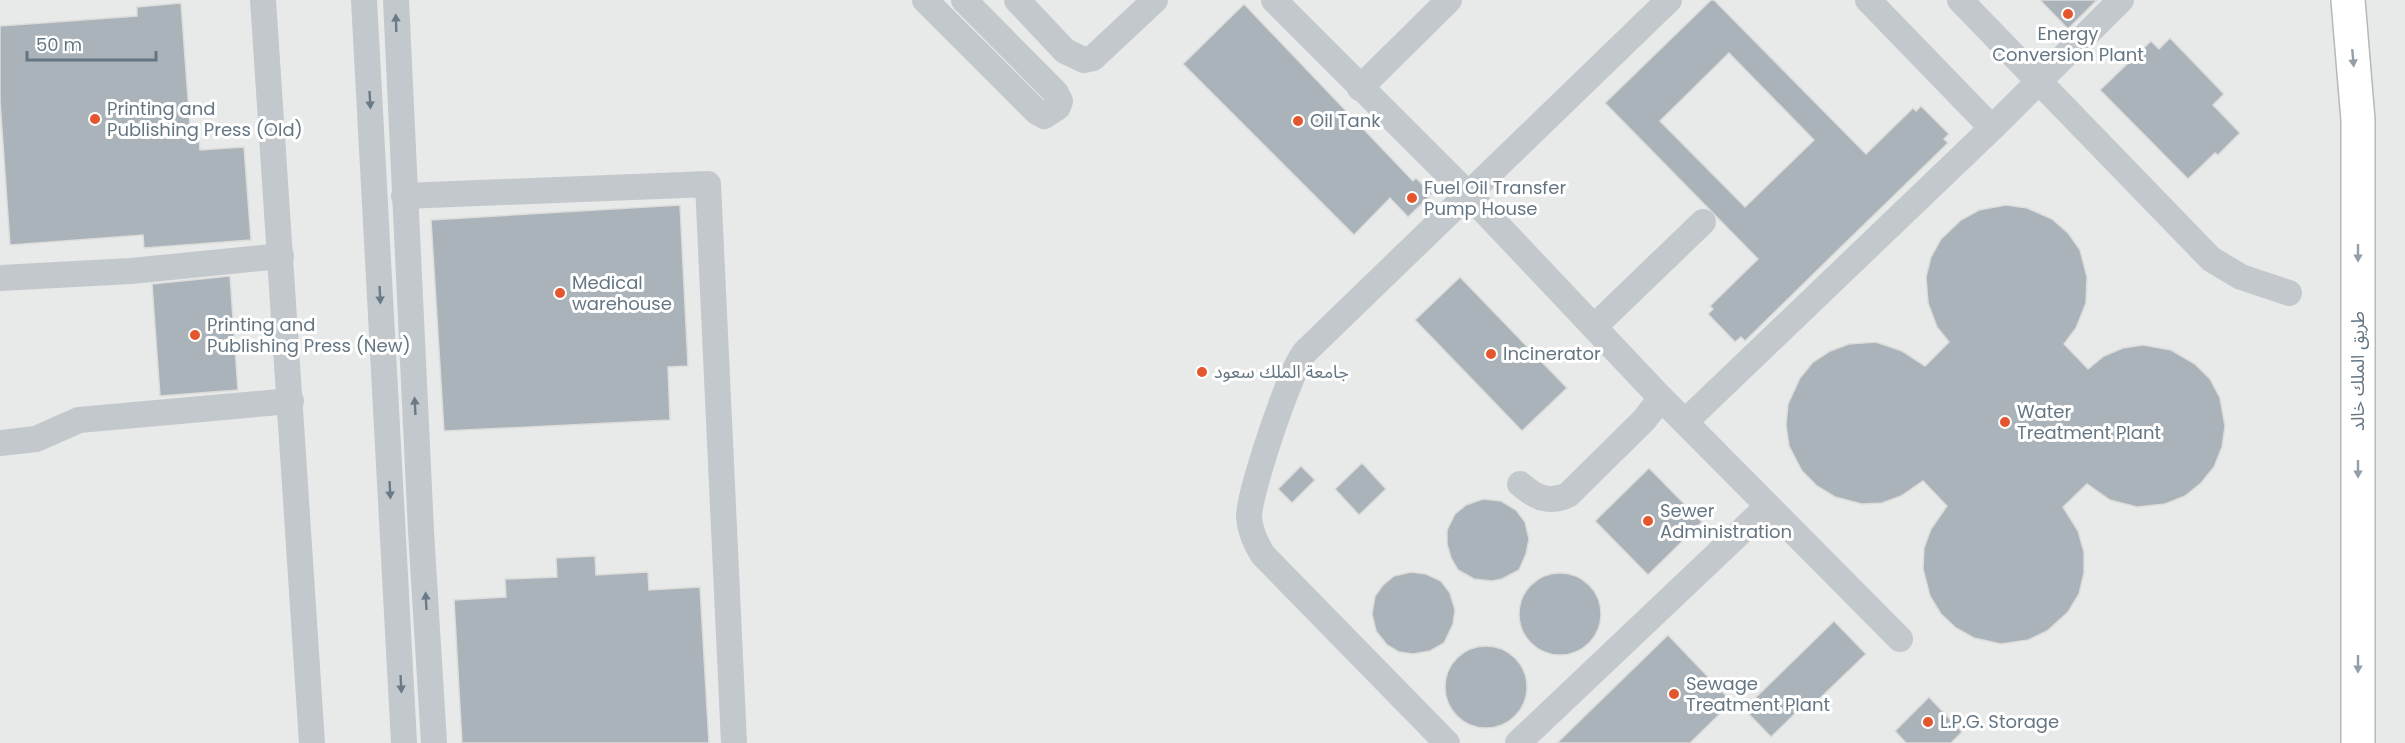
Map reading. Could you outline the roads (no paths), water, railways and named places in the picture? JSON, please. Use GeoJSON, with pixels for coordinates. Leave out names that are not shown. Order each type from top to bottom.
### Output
{"type":"FeatureCollection","features":[{"type":"Feature","properties":{"kind":"highway","name":"طريق الملك خالد"},"geometry":{"type":"LineString","coordinates":[[2348,0],[2358,120],[2358,743]]}},
{"type":"Feature","properties":{"kind":"street"},"geometry":{"type":"LineString","coordinates":[[263,0],[312,743]]}},
{"type":"Feature","properties":{"kind":"street"},"geometry":{"type":"LineString","coordinates":[[364,0],[405,743]]}},
{"type":"Feature","properties":{"kind":"street"},"geometry":{"type":"LineString","coordinates":[[396,0],[397,63],[434,743]]}},
{"type":"Feature","properties":{"kind":"street"},"geometry":{"type":"LineString","coordinates":[[925,0],[1036,112],[1044,116],[1058,107],[1060,101],[1056,93],[964,0]]}},
{"type":"Feature","properties":{"kind":"street"},"geometry":{"type":"LineString","coordinates":[[1017,0],[1065,51],[1084,60],[1093,58],[1155,0]]}},
{"type":"Feature","properties":{"kind":"street"},"geometry":{"type":"LineString","coordinates":[[1274,0],[1469,195],[1661,398],[1900,639]]}},
{"type":"Feature","properties":{"kind":"street"},"geometry":{"type":"LineString","coordinates":[[1360,88],[1449,0]]}},
{"type":"Feature","properties":{"kind":"street"},"geometry":{"type":"LineString","coordinates":[[1447,743],[1271,564],[1258,547],[1250,517],[1252,497],[1299,358],[1669,0]]}},
{"type":"Feature","properties":{"kind":"street"},"geometry":{"type":"LineString","coordinates":[[1868,0],[1992,128]]}},
{"type":"Feature","properties":{"kind":"street"},"geometry":{"type":"LineString","coordinates":[[1960,0],[2211,259],[2241,277],[2289,293]]}},
{"type":"Feature","properties":{"kind":"street"},"geometry":{"type":"LineString","coordinates":[[1686,421],[1992,128],[2121,0]]}},
{"type":"Feature","properties":{"kind":"street"},"geometry":{"type":"LineString","coordinates":[[368,64],[397,63]]}},
{"type":"Feature","properties":{"kind":"street"},"geometry":{"type":"LineString","coordinates":[[404,196],[708,184],[734,743]]}},
{"type":"Feature","properties":{"kind":"street"},"geometry":{"type":"LineString","coordinates":[[1594,327],[1703,222]]}},
{"type":"Feature","properties":{"kind":"street"},"geometry":{"type":"LineString","coordinates":[[0,278],[131,271],[281,256]]}},
{"type":"Feature","properties":{"kind":"street"},"geometry":{"type":"LineString","coordinates":[[1520,484],[1543,499],[1560,499],[1568,495],[1644,420],[1661,398]]}},
{"type":"Feature","properties":{"kind":"street"},"geometry":{"type":"LineString","coordinates":[[0,443],[36,439],[79,420],[291,401]]}},
{"type":"Feature","properties":{"kind":"street"},"geometry":{"type":"LineString","coordinates":[[1518,743],[1768,506]]}},
{"type":"Feature","properties":{"kind":"street"},"geometry":{"type":"LineString","coordinates":[[392,532],[421,531]]}},
{"type":"Feature","properties":{"kind":"place","name":"Energy Conversion Plant"},"geometry":{"type":"Point","coordinates":[2068,14]}},
{"type":"Feature","properties":{"kind":"place","name":"Printing and Publishing Press (Old)"},"geometry":{"type":"Point","coordinates":[95,119]}},
{"type":"Feature","properties":{"kind":"place","name":"Oil Tank"},"geometry":{"type":"Point","coordinates":[1298,121]}},
{"type":"Feature","properties":{"kind":"place","name":"Fuel Oil Transfer Pump House"},"geometry":{"type":"Point","coordinates":[1412,198]}},
{"type":"Feature","properties":{"kind":"place","name":"Medical warehouse"},"geometry":{"type":"Point","coordinates":[560,293]}},
{"type":"Feature","properties":{"kind":"place","name":"Printing and Publishing Press (New)"},"geometry":{"type":"Point","coordinates":[195,335]}},
{"type":"Feature","properties":{"kind":"place","name":"Incinerator"},"geometry":{"type":"Point","coordinates":[1491,354]}},
{"type":"Feature","properties":{"kind":"place","name":"جامعة الملك سعود"},"geometry":{"type":"Point","coordinates":[1202,372]}},
{"type":"Feature","properties":{"kind":"place","name":"Water Treatment Plant"},"geometry":{"type":"Point","coordinates":[2005,422]}},
{"type":"Feature","properties":{"kind":"place","name":"Sewer Administration"},"geometry":{"type":"Point","coordinates":[1648,521]}},
{"type":"Feature","properties":{"kind":"place","name":"Sewage Treatment Plant"},"geometry":{"type":"Point","coordinates":[1674,694]}},
{"type":"Feature","properties":{"kind":"place","name":"L.P.G. Storage"},"geometry":{"type":"Point","coordinates":[1928,722]}}]}
